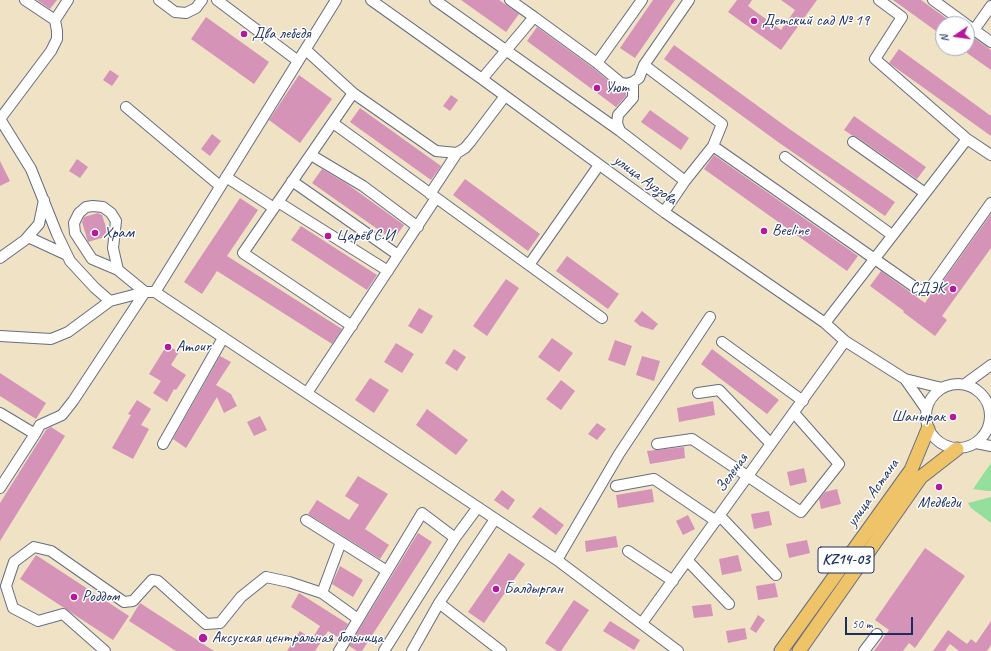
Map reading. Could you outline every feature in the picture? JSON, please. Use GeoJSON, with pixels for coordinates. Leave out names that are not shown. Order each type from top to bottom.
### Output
{"type":"FeatureCollection","features":[{"type":"Feature","properties":{"kind":"main road","name":"улица Астана"},"geometry":{"type":"LineString","coordinates":[[781,651],[911,470],[928,429]]}},
{"type":"Feature","properties":{"kind":"main road","name":"улица Астана"},"geometry":{"type":"LineString","coordinates":[[799,651],[921,477],[957,449]]}},
{"type":"Feature","properties":{"kind":"street"},"geometry":{"type":"LineString","coordinates":[[25,0],[54,20],[57,31],[57,39],[51,51],[0,119],[31,169],[57,234],[70,261],[95,288],[110,301]]}},
{"type":"Feature","properties":{"kind":"street"},"geometry":{"type":"LineString","coordinates":[[54,20],[68,0]]}},
{"type":"Feature","properties":{"kind":"street"},"geometry":{"type":"LineString","coordinates":[[159,0],[175,12],[186,13],[196,8],[202,0]]}},
{"type":"Feature","properties":{"kind":"street"},"geometry":{"type":"LineString","coordinates":[[217,0],[298,61]]}},
{"type":"Feature","properties":{"kind":"street"},"geometry":{"type":"LineString","coordinates":[[0,488],[40,425],[62,415],[150,292],[226,177],[336,0]]}},
{"type":"Feature","properties":{"kind":"street","name":"улица Ауэзова"},"geometry":{"type":"LineString","coordinates":[[371,0],[664,212],[825,323],[845,341],[905,379]]}},
{"type":"Feature","properties":{"kind":"street"},"geometry":{"type":"LineString","coordinates":[[435,0],[506,52],[620,131],[685,181]]}},
{"type":"Feature","properties":{"kind":"street"},"geometry":{"type":"LineString","coordinates":[[510,0],[597,63],[621,83],[627,84],[639,78],[644,65],[690,0]]}},
{"type":"Feature","properties":{"kind":"street"},"geometry":{"type":"LineString","coordinates":[[597,63],[642,0]]}},
{"type":"Feature","properties":{"kind":"street"},"geometry":{"type":"LineString","coordinates":[[879,0],[902,17],[875,59],[967,139],[991,155]]}},
{"type":"Feature","properties":{"kind":"street"},"geometry":{"type":"LineString","coordinates":[[933,0],[955,16]]}},
{"type":"Feature","properties":{"kind":"street"},"geometry":{"type":"LineString","coordinates":[[975,21],[991,6]]}},
{"type":"Feature","properties":{"kind":"street"},"geometry":{"type":"LineString","coordinates":[[482,79],[534,17]]}},
{"type":"Feature","properties":{"kind":"street"},"geometry":{"type":"LineString","coordinates":[[975,30],[991,42]]}},
{"type":"Feature","properties":{"kind":"street"},"geometry":{"type":"LineString","coordinates":[[306,50],[353,93],[436,150],[457,153]]}},
{"type":"Feature","properties":{"kind":"street"},"geometry":{"type":"LineString","coordinates":[[644,65],[722,124],[722,128],[713,146],[685,181],[664,212]]}},
{"type":"Feature","properties":{"kind":"street"},"geometry":{"type":"LineString","coordinates":[[620,131],[617,123],[618,115],[633,98],[633,82]]}},
{"type":"Feature","properties":{"kind":"street"},"geometry":{"type":"LineString","coordinates":[[352,326],[243,253],[353,93]]}},
{"type":"Feature","properties":{"kind":"street"},"geometry":{"type":"LineString","coordinates":[[307,394],[418,226],[457,153],[465,148],[504,96]]}},
{"type":"Feature","properties":{"kind":"street"},"geometry":{"type":"LineString","coordinates":[[126,107],[220,186]]}},
{"type":"Feature","properties":{"kind":"street"},"geometry":{"type":"LineString","coordinates":[[333,124],[602,318]]}},
{"type":"Feature","properties":{"kind":"street"},"geometry":{"type":"LineString","coordinates":[[825,323],[967,139]]}},
{"type":"Feature","properties":{"kind":"street"},"geometry":{"type":"LineString","coordinates":[[853,142],[925,193]]}},
{"type":"Feature","properties":{"kind":"street"},"geometry":{"type":"LineString","coordinates":[[713,146],[920,290],[925,290],[931,287],[991,203]]}},
{"type":"Feature","properties":{"kind":"street"},"geometry":{"type":"LineString","coordinates":[[311,155],[364,186],[418,226]]}},
{"type":"Feature","properties":{"kind":"street"},"geometry":{"type":"LineString","coordinates":[[785,157],[892,235]]}},
{"type":"Feature","properties":{"kind":"street"},"geometry":{"type":"LineString","coordinates":[[529,265],[599,165]]}},
{"type":"Feature","properties":{"kind":"street"},"geometry":{"type":"LineString","coordinates":[[226,177],[388,270]]}},
{"type":"Feature","properties":{"kind":"street"},"geometry":{"type":"LineString","coordinates":[[292,181],[398,256]]}},
{"type":"Feature","properties":{"kind":"street"},"geometry":{"type":"LineString","coordinates":[[0,258],[25,240],[39,224],[44,200]]}},
{"type":"Feature","properties":{"kind":"street"},"geometry":{"type":"LineString","coordinates":[[118,270],[113,248],[116,221],[111,213],[103,208],[93,206],[86,208],[79,213],[74,223],[75,233],[92,259],[118,270],[150,292],[224,338],[478,507],[557,560],[678,651]]}},
{"type":"Feature","properties":{"kind":"street"},"geometry":{"type":"LineString","coordinates":[[28,237],[67,254]]}},
{"type":"Feature","properties":{"kind":"street"},"geometry":{"type":"LineString","coordinates":[[0,336],[51,339],[68,332],[110,301],[150,292]]}},
{"type":"Feature","properties":{"kind":"street"},"geometry":{"type":"LineString","coordinates":[[557,560],[619,454],[710,317]]}},
{"type":"Feature","properties":{"kind":"street"},"geometry":{"type":"LineString","coordinates":[[163,444],[224,338]]}},
{"type":"Feature","properties":{"kind":"street","name":"Зеленая"},"geometry":{"type":"LineString","coordinates":[[642,623],[794,414],[845,341]]}},
{"type":"Feature","properties":{"kind":"street"},"geometry":{"type":"LineString","coordinates":[[722,342],[803,401]]}},
{"type":"Feature","properties":{"kind":"street"},"geometry":{"type":"LineString","coordinates":[[965,384],[991,365]]}},
{"type":"Feature","properties":{"kind":"street"},"geometry":{"type":"LineString","coordinates":[[905,379],[942,388]]}},
{"type":"Feature","properties":{"kind":"street"},"geometry":{"type":"LineString","coordinates":[[905,379],[926,409]]}},
{"type":"Feature","properties":{"kind":"street"},"geometry":{"type":"LineString","coordinates":[[953,384],[965,384],[979,391],[990,400],[991,423],[986,434],[976,443],[967,448],[957,449],[940,443],[928,429],[926,409],[932,396],[942,388],[953,384]]}},
{"type":"Feature","properties":{"kind":"street"},"geometry":{"type":"LineString","coordinates":[[698,393],[719,390],[771,444]]}},
{"type":"Feature","properties":{"kind":"street"},"geometry":{"type":"LineString","coordinates":[[0,413],[34,434]]}},
{"type":"Feature","properties":{"kind":"street"},"geometry":{"type":"LineString","coordinates":[[658,444],[692,439],[801,512],[840,464],[794,414]]}},
{"type":"Feature","properties":{"kind":"street"},"geometry":{"type":"LineString","coordinates":[[976,443],[991,446]]}},
{"type":"Feature","properties":{"kind":"street"},"geometry":{"type":"LineString","coordinates":[[616,486],[654,479],[718,518],[776,575]]}},
{"type":"Feature","properties":{"kind":"street"},"geometry":{"type":"LineString","coordinates":[[384,651],[455,538],[478,507]]}},
{"type":"Feature","properties":{"kind":"street"},"geometry":{"type":"LineString","coordinates":[[339,651],[422,513],[455,538]]}},
{"type":"Feature","properties":{"kind":"street"},"geometry":{"type":"LineString","coordinates":[[412,651],[439,603],[495,519]]}},
{"type":"Feature","properties":{"kind":"street"},"geometry":{"type":"LineString","coordinates":[[306,520],[387,571]]}},
{"type":"Feature","properties":{"kind":"street"},"geometry":{"type":"LineString","coordinates":[[322,593],[341,542]]}},
{"type":"Feature","properties":{"kind":"street"},"geometry":{"type":"LineString","coordinates":[[105,651],[63,614],[38,622],[13,608],[6,586],[14,562],[34,547],[51,551],[124,602],[133,601],[152,580],[158,581],[206,624],[220,623],[241,597],[266,577],[289,582],[322,593],[358,619]]}},
{"type":"Feature","properties":{"kind":"street"},"geometry":{"type":"LineString","coordinates":[[628,551],[673,581]]}},
{"type":"Feature","properties":{"kind":"street"},"geometry":{"type":"LineString","coordinates":[[688,561],[729,604]]}},
{"type":"Feature","properties":{"kind":"street"},"geometry":{"type":"LineString","coordinates":[[439,603],[501,651]]}},
{"type":"Feature","properties":{"kind":"street"},"geometry":{"type":"LineString","coordinates":[[864,651],[878,634]]}},
{"type":"Feature","properties":{"kind":"green space"},"geometry":{"type":"Polygon","coordinates":[[[991,463],[991,491],[973,489],[991,463]]]}},
{"type":"Feature","properties":{"kind":"green space"},"geometry":{"type":"Polygon","coordinates":[[[991,497],[991,523],[971,508],[968,503],[991,497]]]}},
{"type":"Feature","properties":{"kind":"building"},"geometry":{"type":"Polygon","coordinates":[[[37,0],[57,0],[50,9],[37,0]]]}},
{"type":"Feature","properties":{"kind":"building"},"geometry":{"type":"Polygon","coordinates":[[[461,0],[499,0],[519,14],[506,32],[461,0]]]}},
{"type":"Feature","properties":{"kind":"building"},"geometry":{"type":"Polygon","coordinates":[[[653,0],[675,0],[635,58],[620,48],[653,0]]]}},
{"type":"Feature","properties":{"kind":"building","name":"Детский сад № 19"},"geometry":{"type":"Polygon","coordinates":[[[737,0],[752,0],[748,6],[781,30],[795,10],[781,0],[817,0],[781,50],[728,12],[737,0]]]}},
{"type":"Feature","properties":{"kind":"building"},"geometry":{"type":"Polygon","coordinates":[[[893,0],[921,0],[943,16],[935,16],[935,30],[893,0]]]}},
{"type":"Feature","properties":{"kind":"building"},"geometry":{"type":"Polygon","coordinates":[[[206,17],[269,62],[254,84],[191,39],[206,17]]]}},
{"type":"Feature","properties":{"kind":"building"},"geometry":{"type":"Polygon","coordinates":[[[537,27],[593,68],[617,88],[626,92],[626,96],[616,107],[527,41],[537,27]]]}},
{"type":"Feature","properties":{"kind":"building"},"geometry":{"type":"Polygon","coordinates":[[[975,39],[991,50],[991,70],[971,56],[975,56],[975,39]]]}},
{"type":"Feature","properties":{"kind":"building"},"geometry":{"type":"Polygon","coordinates":[[[674,45],[788,128],[895,202],[885,216],[778,142],[664,59],[674,45]]]}},
{"type":"Feature","properties":{"kind":"building"},"geometry":{"type":"Polygon","coordinates":[[[899,49],[991,116],[991,136],[889,63],[899,49]]]}},
{"type":"Feature","properties":{"kind":"building"},"geometry":{"type":"Polygon","coordinates":[[[110,70],[119,76],[112,86],[103,80],[110,70]]]}},
{"type":"Feature","properties":{"kind":"building"},"geometry":{"type":"Polygon","coordinates":[[[299,75],[332,99],[300,143],[269,120],[299,75]]]}},
{"type":"Feature","properties":{"kind":"building"},"geometry":{"type":"Polygon","coordinates":[[[451,95],[458,100],[450,111],[443,106],[451,95]]]}},
{"type":"Feature","properties":{"kind":"building"},"geometry":{"type":"Polygon","coordinates":[[[360,108],[441,166],[431,180],[350,122],[360,108]]]}},
{"type":"Feature","properties":{"kind":"building"},"geometry":{"type":"Polygon","coordinates":[[[650,110],[689,138],[681,150],[641,122],[650,110]]]}},
{"type":"Feature","properties":{"kind":"building"},"geometry":{"type":"Polygon","coordinates":[[[854,116],[926,167],[917,179],[857,137],[844,130],[854,116]]]}},
{"type":"Feature","properties":{"kind":"building"},"geometry":{"type":"Polygon","coordinates":[[[212,134],[221,141],[210,156],[201,149],[212,134]]]}},
{"type":"Feature","properties":{"kind":"building"},"geometry":{"type":"Polygon","coordinates":[[[714,155],[858,256],[847,271],[704,169],[714,155]]]}},
{"type":"Feature","properties":{"kind":"building"},"geometry":{"type":"Polygon","coordinates":[[[77,159],[88,167],[80,178],[69,171],[77,159]]]}},
{"type":"Feature","properties":{"kind":"building"},"geometry":{"type":"Polygon","coordinates":[[[0,161],[10,181],[0,186],[0,161]]]}},
{"type":"Feature","properties":{"kind":"building"},"geometry":{"type":"Polygon","coordinates":[[[322,169],[347,184],[404,225],[393,240],[312,183],[322,169]]]}},
{"type":"Feature","properties":{"kind":"building"},"geometry":{"type":"Polygon","coordinates":[[[465,179],[540,234],[528,251],[453,195],[465,179]]]}},
{"type":"Feature","properties":{"kind":"building"},"geometry":{"type":"Polygon","coordinates":[[[240,198],[258,210],[227,256],[342,329],[332,344],[217,271],[202,294],[184,282],[240,198]]]}},
{"type":"Feature","properties":{"kind":"building"},"geometry":{"type":"Polygon","coordinates":[[[98,213],[102,215],[108,236],[88,242],[82,222],[84,217],[98,213]]]}},
{"type":"Feature","properties":{"kind":"building"},"geometry":{"type":"Polygon","coordinates":[[[991,214],[991,248],[942,316],[947,320],[935,336],[870,286],[881,271],[925,303],[931,294],[936,291],[991,214]]]}},
{"type":"Feature","properties":{"kind":"building"},"geometry":{"type":"Polygon","coordinates":[[[301,226],[377,275],[367,290],[291,240],[301,226]]]}},
{"type":"Feature","properties":{"kind":"building"},"geometry":{"type":"Polygon","coordinates":[[[567,256],[619,294],[608,309],[556,271],[567,256]]]}},
{"type":"Feature","properties":{"kind":"building"},"geometry":{"type":"Polygon","coordinates":[[[506,279],[519,288],[487,336],[473,326],[506,279]]]}},
{"type":"Feature","properties":{"kind":"building"},"geometry":{"type":"Polygon","coordinates":[[[419,308],[433,316],[422,334],[408,326],[419,308]]]}},
{"type":"Feature","properties":{"kind":"building"},"geometry":{"type":"Polygon","coordinates":[[[642,311],[658,324],[653,330],[640,326],[634,321],[642,311]]]}},
{"type":"Feature","properties":{"kind":"building"},"geometry":{"type":"Polygon","coordinates":[[[552,338],[573,353],[559,372],[538,357],[552,338]]]}},
{"type":"Feature","properties":{"kind":"building"},"geometry":{"type":"Polygon","coordinates":[[[615,340],[632,346],[625,366],[608,360],[615,340]]]}},
{"type":"Feature","properties":{"kind":"building"},"geometry":{"type":"Polygon","coordinates":[[[396,343],[414,354],[402,373],[384,362],[396,343]]]}},
{"type":"Feature","properties":{"kind":"building"},"geometry":{"type":"Polygon","coordinates":[[[167,345],[179,352],[171,365],[186,375],[176,390],[174,389],[167,402],[153,393],[161,381],[149,374],[167,345]]]}},
{"type":"Feature","properties":{"kind":"building"},"geometry":{"type":"Polygon","coordinates":[[[454,349],[466,357],[457,371],[445,363],[454,349]]]}},
{"type":"Feature","properties":{"kind":"building"},"geometry":{"type":"Polygon","coordinates":[[[712,349],[779,400],[767,414],[701,364],[712,349]]]}},
{"type":"Feature","properties":{"kind":"building"},"geometry":{"type":"Polygon","coordinates":[[[220,356],[231,362],[216,385],[231,394],[237,406],[224,413],[217,397],[186,448],[173,439],[220,356]]]}},
{"type":"Feature","properties":{"kind":"building"},"geometry":{"type":"Polygon","coordinates":[[[642,356],[660,361],[654,381],[636,375],[642,356]]]}},
{"type":"Feature","properties":{"kind":"building"},"geometry":{"type":"Polygon","coordinates":[[[0,373],[46,403],[36,419],[0,396],[0,373]]]}},
{"type":"Feature","properties":{"kind":"building"},"geometry":{"type":"Polygon","coordinates":[[[370,378],[389,390],[374,413],[355,400],[370,378]]]}},
{"type":"Feature","properties":{"kind":"building"},"geometry":{"type":"Polygon","coordinates":[[[561,380],[575,391],[561,410],[546,399],[561,380]]]}},
{"type":"Feature","properties":{"kind":"building"},"geometry":{"type":"Polygon","coordinates":[[[137,400],[151,409],[141,425],[149,429],[133,459],[112,448],[131,415],[128,414],[137,400]]]}},
{"type":"Feature","properties":{"kind":"building"},"geometry":{"type":"Polygon","coordinates":[[[713,401],[715,415],[679,422],[677,408],[713,401]]]}},
{"type":"Feature","properties":{"kind":"building"},"geometry":{"type":"Polygon","coordinates":[[[427,409],[468,440],[456,455],[416,425],[427,409]]]}},
{"type":"Feature","properties":{"kind":"building"},"geometry":{"type":"Polygon","coordinates":[[[260,416],[267,430],[254,436],[247,422],[260,416]]]}},
{"type":"Feature","properties":{"kind":"building"},"geometry":{"type":"Polygon","coordinates":[[[597,423],[606,429],[597,440],[588,434],[597,423]]]}},
{"type":"Feature","properties":{"kind":"building"},"geometry":{"type":"Polygon","coordinates":[[[51,427],[65,436],[0,541],[0,503],[46,430],[51,427]]]}},
{"type":"Feature","properties":{"kind":"building"},"geometry":{"type":"Polygon","coordinates":[[[684,447],[685,458],[650,464],[647,451],[684,447]]]}},
{"type":"Feature","properties":{"kind":"building"},"geometry":{"type":"Polygon","coordinates":[[[804,468],[807,482],[790,486],[787,472],[804,468]]]}},
{"type":"Feature","properties":{"kind":"building"},"geometry":{"type":"Polygon","coordinates":[[[358,476],[388,494],[365,529],[389,545],[380,559],[308,514],[317,500],[349,520],[359,505],[345,496],[358,476]]]}},
{"type":"Feature","properties":{"kind":"building"},"geometry":{"type":"Polygon","coordinates":[[[652,489],[654,502],[618,508],[616,495],[652,489]]]}},
{"type":"Feature","properties":{"kind":"building"},"geometry":{"type":"Polygon","coordinates":[[[837,489],[841,504],[821,509],[819,499],[825,492],[837,489]]]}},
{"type":"Feature","properties":{"kind":"building"},"geometry":{"type":"Polygon","coordinates":[[[502,490],[515,500],[508,510],[494,500],[502,490]]]}},
{"type":"Feature","properties":{"kind":"building"},"geometry":{"type":"Polygon","coordinates":[[[540,507],[564,525],[556,535],[532,517],[540,507]]]}},
{"type":"Feature","properties":{"kind":"building"},"geometry":{"type":"Polygon","coordinates":[[[769,511],[772,525],[754,529],[751,514],[769,511]]]}},
{"type":"Feature","properties":{"kind":"building"},"geometry":{"type":"Polygon","coordinates":[[[688,515],[695,529],[683,535],[676,521],[688,515]]]}},
{"type":"Feature","properties":{"kind":"building"},"geometry":{"type":"Polygon","coordinates":[[[418,533],[432,542],[362,651],[357,651],[349,646],[418,533]]]}},
{"type":"Feature","properties":{"kind":"building"},"geometry":{"type":"Polygon","coordinates":[[[616,536],[618,547],[586,552],[585,541],[616,536]]]}},
{"type":"Feature","properties":{"kind":"building"},"geometry":{"type":"Polygon","coordinates":[[[807,540],[810,553],[789,558],[786,544],[807,540]]]}},
{"type":"Feature","properties":{"kind":"building"},"geometry":{"type":"Polygon","coordinates":[[[925,548],[965,576],[915,648],[909,643],[903,651],[874,651],[889,630],[875,620],[925,548]]]}},
{"type":"Feature","properties":{"kind":"building","name":"Балдырган"},"geometry":{"type":"Polygon","coordinates":[[[509,553],[525,564],[484,623],[468,612],[509,553]]]}},
{"type":"Feature","properties":{"kind":"building","name":"Роддом"},"geometry":{"type":"Polygon","coordinates":[[[36,555],[129,616],[113,640],[20,579],[36,555]]]}},
{"type":"Feature","properties":{"kind":"building"},"geometry":{"type":"Polygon","coordinates":[[[738,555],[742,571],[722,575],[719,559],[738,555]]]}},
{"type":"Feature","properties":{"kind":"building"},"geometry":{"type":"Polygon","coordinates":[[[340,566],[363,580],[353,597],[332,584],[340,566]]]}},
{"type":"Feature","properties":{"kind":"building"},"geometry":{"type":"Polygon","coordinates":[[[775,583],[778,597],[758,600],[756,586],[775,583]]]}},
{"type":"Feature","properties":{"kind":"building"},"geometry":{"type":"Polygon","coordinates":[[[299,593],[348,624],[339,638],[328,631],[315,651],[287,651],[300,631],[312,639],[320,626],[291,607],[299,593]]]}},
{"type":"Feature","properties":{"kind":"building"},"geometry":{"type":"Polygon","coordinates":[[[574,600],[589,610],[561,651],[557,651],[545,643],[574,600]]]}},
{"type":"Feature","properties":{"kind":"building","name":"Аксуская центральная больница"},"geometry":{"type":"Polygon","coordinates":[[[140,603],[214,651],[176,651],[129,621],[140,603]]]}},
{"type":"Feature","properties":{"kind":"building"},"geometry":{"type":"Polygon","coordinates":[[[711,604],[713,616],[694,618],[692,606],[711,604]]]}},
{"type":"Feature","properties":{"kind":"building"},"geometry":{"type":"Polygon","coordinates":[[[758,615],[765,620],[756,633],[750,629],[758,615]]]}},
{"type":"Feature","properties":{"kind":"building"},"geometry":{"type":"Polygon","coordinates":[[[610,621],[640,640],[634,650],[603,631],[610,621]]]}},
{"type":"Feature","properties":{"kind":"building"},"geometry":{"type":"Polygon","coordinates":[[[991,621],[991,645],[987,651],[959,651],[950,644],[945,651],[933,651],[948,630],[967,644],[971,639],[976,643],[991,621]]]}},
{"type":"Feature","properties":{"kind":"building"},"geometry":{"type":"Polygon","coordinates":[[[745,628],[747,639],[728,643],[726,631],[745,628]]]}},
{"type":"Feature","properties":{"kind":"place","name":"Детский сад № 19"},"geometry":{"type":"Point","coordinates":[754,21]}},
{"type":"Feature","properties":{"kind":"place","name":"Два лебедя"},"geometry":{"type":"Point","coordinates":[244,34]}},
{"type":"Feature","properties":{"kind":"place","name":"Уют"},"geometry":{"type":"Point","coordinates":[597,88]}},
{"type":"Feature","properties":{"kind":"place","name":"Beeline"},"geometry":{"type":"Point","coordinates":[764,231]}},
{"type":"Feature","properties":{"kind":"place","name":"Храм"},"geometry":{"type":"Point","coordinates":[95,233]}},
{"type":"Feature","properties":{"kind":"place","name":"Царёв С.И"},"geometry":{"type":"Point","coordinates":[328,236]}},
{"type":"Feature","properties":{"kind":"place","name":"СДЭК"},"geometry":{"type":"Point","coordinates":[953,289]}},
{"type":"Feature","properties":{"kind":"place","name":"Amour"},"geometry":{"type":"Point","coordinates":[168,347]}},
{"type":"Feature","properties":{"kind":"place","name":"Шанырак"},"geometry":{"type":"Point","coordinates":[953,417]}},
{"type":"Feature","properties":{"kind":"place","name":"Медведи"},"geometry":{"type":"Point","coordinates":[939,487]}},
{"type":"Feature","properties":{"kind":"place","name":"Балдырган"},"geometry":{"type":"Point","coordinates":[496,589]}},
{"type":"Feature","properties":{"kind":"place","name":"Роддом"},"geometry":{"type":"Point","coordinates":[74,597]}},
{"type":"Feature","properties":{"kind":"place","name":"Аксуская центральная больница"},"geometry":{"type":"Point","coordinates":[203,638]}}]}
